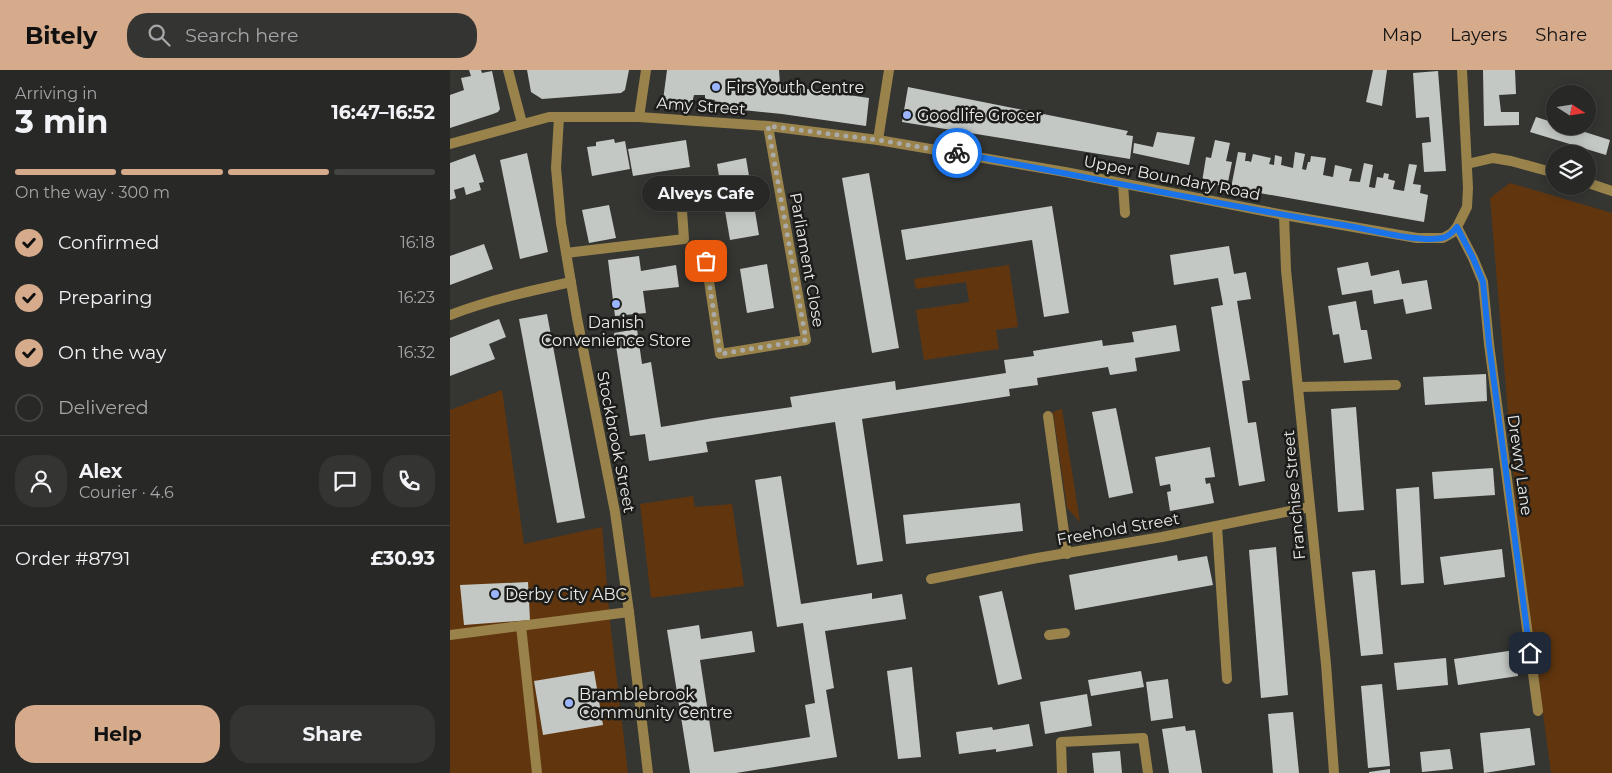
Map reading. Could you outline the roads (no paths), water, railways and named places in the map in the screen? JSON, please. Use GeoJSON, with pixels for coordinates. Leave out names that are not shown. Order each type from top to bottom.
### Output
{"type":"FeatureCollection","features":[{"type":"Feature","properties":{"kind":"street"},"geometry":{"type":"LineString","coordinates":[[508,70],[522,123]]}},
{"type":"Feature","properties":{"kind":"street"},"geometry":{"type":"LineString","coordinates":[[639,117],[646,70]]}},
{"type":"Feature","properties":{"kind":"street"},"geometry":{"type":"LineString","coordinates":[[878,140],[889,70]]}},
{"type":"Feature","properties":{"kind":"street"},"geometry":{"type":"LineString","coordinates":[[1457,227],[1467,207],[1468,188],[1462,70]]}},
{"type":"Feature","properties":{"kind":"street","name":"Amy Street"},"geometry":{"type":"LineString","coordinates":[[450,144],[549,117],[639,117],[768,126],[878,140]]}},
{"type":"Feature","properties":{"kind":"street","name":"Stockbrook Street"},"geometry":{"type":"LineString","coordinates":[[559,117],[556,168],[561,223],[615,512],[648,773]]}},
{"type":"Feature","properties":{"kind":"street","name":"Parliament Close"},"geometry":{"type":"LineString","coordinates":[[706,261],[720,354],[806,340],[768,126]]}},
{"type":"Feature","properties":{"kind":"street","name":"Upper Boundary Road"},"geometry":{"type":"LineString","coordinates":[[878,140],[1418,238],[1443,238],[1452,233],[1457,227]]}},
{"type":"Feature","properties":{"kind":"street"},"geometry":{"type":"LineString","coordinates":[[1467,164],[1493,158],[1546,171]]}},
{"type":"Feature","properties":{"kind":"street"},"geometry":{"type":"LineString","coordinates":[[1123,184],[1125,213]]}},
{"type":"Feature","properties":{"kind":"street"},"geometry":{"type":"LineString","coordinates":[[1596,186],[1612,191]]}},
{"type":"Feature","properties":{"kind":"street"},"geometry":{"type":"LineString","coordinates":[[566,253],[684,240],[682,211]]}},
{"type":"Feature","properties":{"kind":"street","name":"Franchise Street"},"geometry":{"type":"LineString","coordinates":[[1284,215],[1286,270],[1299,387],[1334,773]]}},
{"type":"Feature","properties":{"kind":"street","name":"Drewry Lane"},"geometry":{"type":"LineString","coordinates":[[1457,227],[1483,282],[1489,344],[1538,711]]}},
{"type":"Feature","properties":{"kind":"street"},"geometry":{"type":"LineString","coordinates":[[450,315],[510,296],[571,282]]}},
{"type":"Feature","properties":{"kind":"street"},"geometry":{"type":"LineString","coordinates":[[1299,387],[1396,386]]}},
{"type":"Feature","properties":{"kind":"street"},"geometry":{"type":"LineString","coordinates":[[1048,416],[1067,554]]}},
{"type":"Feature","properties":{"kind":"street","name":"Freehold Street"},"geometry":{"type":"LineString","coordinates":[[931,579],[1162,538],[1310,507]]}},
{"type":"Feature","properties":{"kind":"street"},"geometry":{"type":"LineString","coordinates":[[1217,526],[1227,679]]}},
{"type":"Feature","properties":{"kind":"street"},"geometry":{"type":"LineString","coordinates":[[450,635],[629,612]]}},
{"type":"Feature","properties":{"kind":"street"},"geometry":{"type":"LineString","coordinates":[[521,626],[537,773]]}},
{"type":"Feature","properties":{"kind":"street"},"geometry":{"type":"LineString","coordinates":[[1049,635],[1065,633]]}},
{"type":"Feature","properties":{"kind":"street"},"geometry":{"type":"LineString","coordinates":[[1062,773],[1061,742],[1143,738],[1148,773]]}},
{"type":"Feature","properties":{"kind":"place","name":"Firs Youth Centre"},"geometry":{"type":"Point","coordinates":[716,87]}},
{"type":"Feature","properties":{"kind":"place","name":"Goodlife Grocer"},"geometry":{"type":"Point","coordinates":[907,115]}},
{"type":"Feature","properties":{"kind":"place","name":"Alveys Cafe"},"geometry":{"type":"Point","coordinates":[706,261]}},
{"type":"Feature","properties":{"kind":"place","name":"Danish Convenience Store"},"geometry":{"type":"Point","coordinates":[616,304]}},
{"type":"Feature","properties":{"kind":"place","name":"Derby City ABC"},"geometry":{"type":"Point","coordinates":[495,594]}},
{"type":"Feature","properties":{"kind":"place","name":"Bramblebrook Community Centre"},"geometry":{"type":"Point","coordinates":[569,703]}}]}
